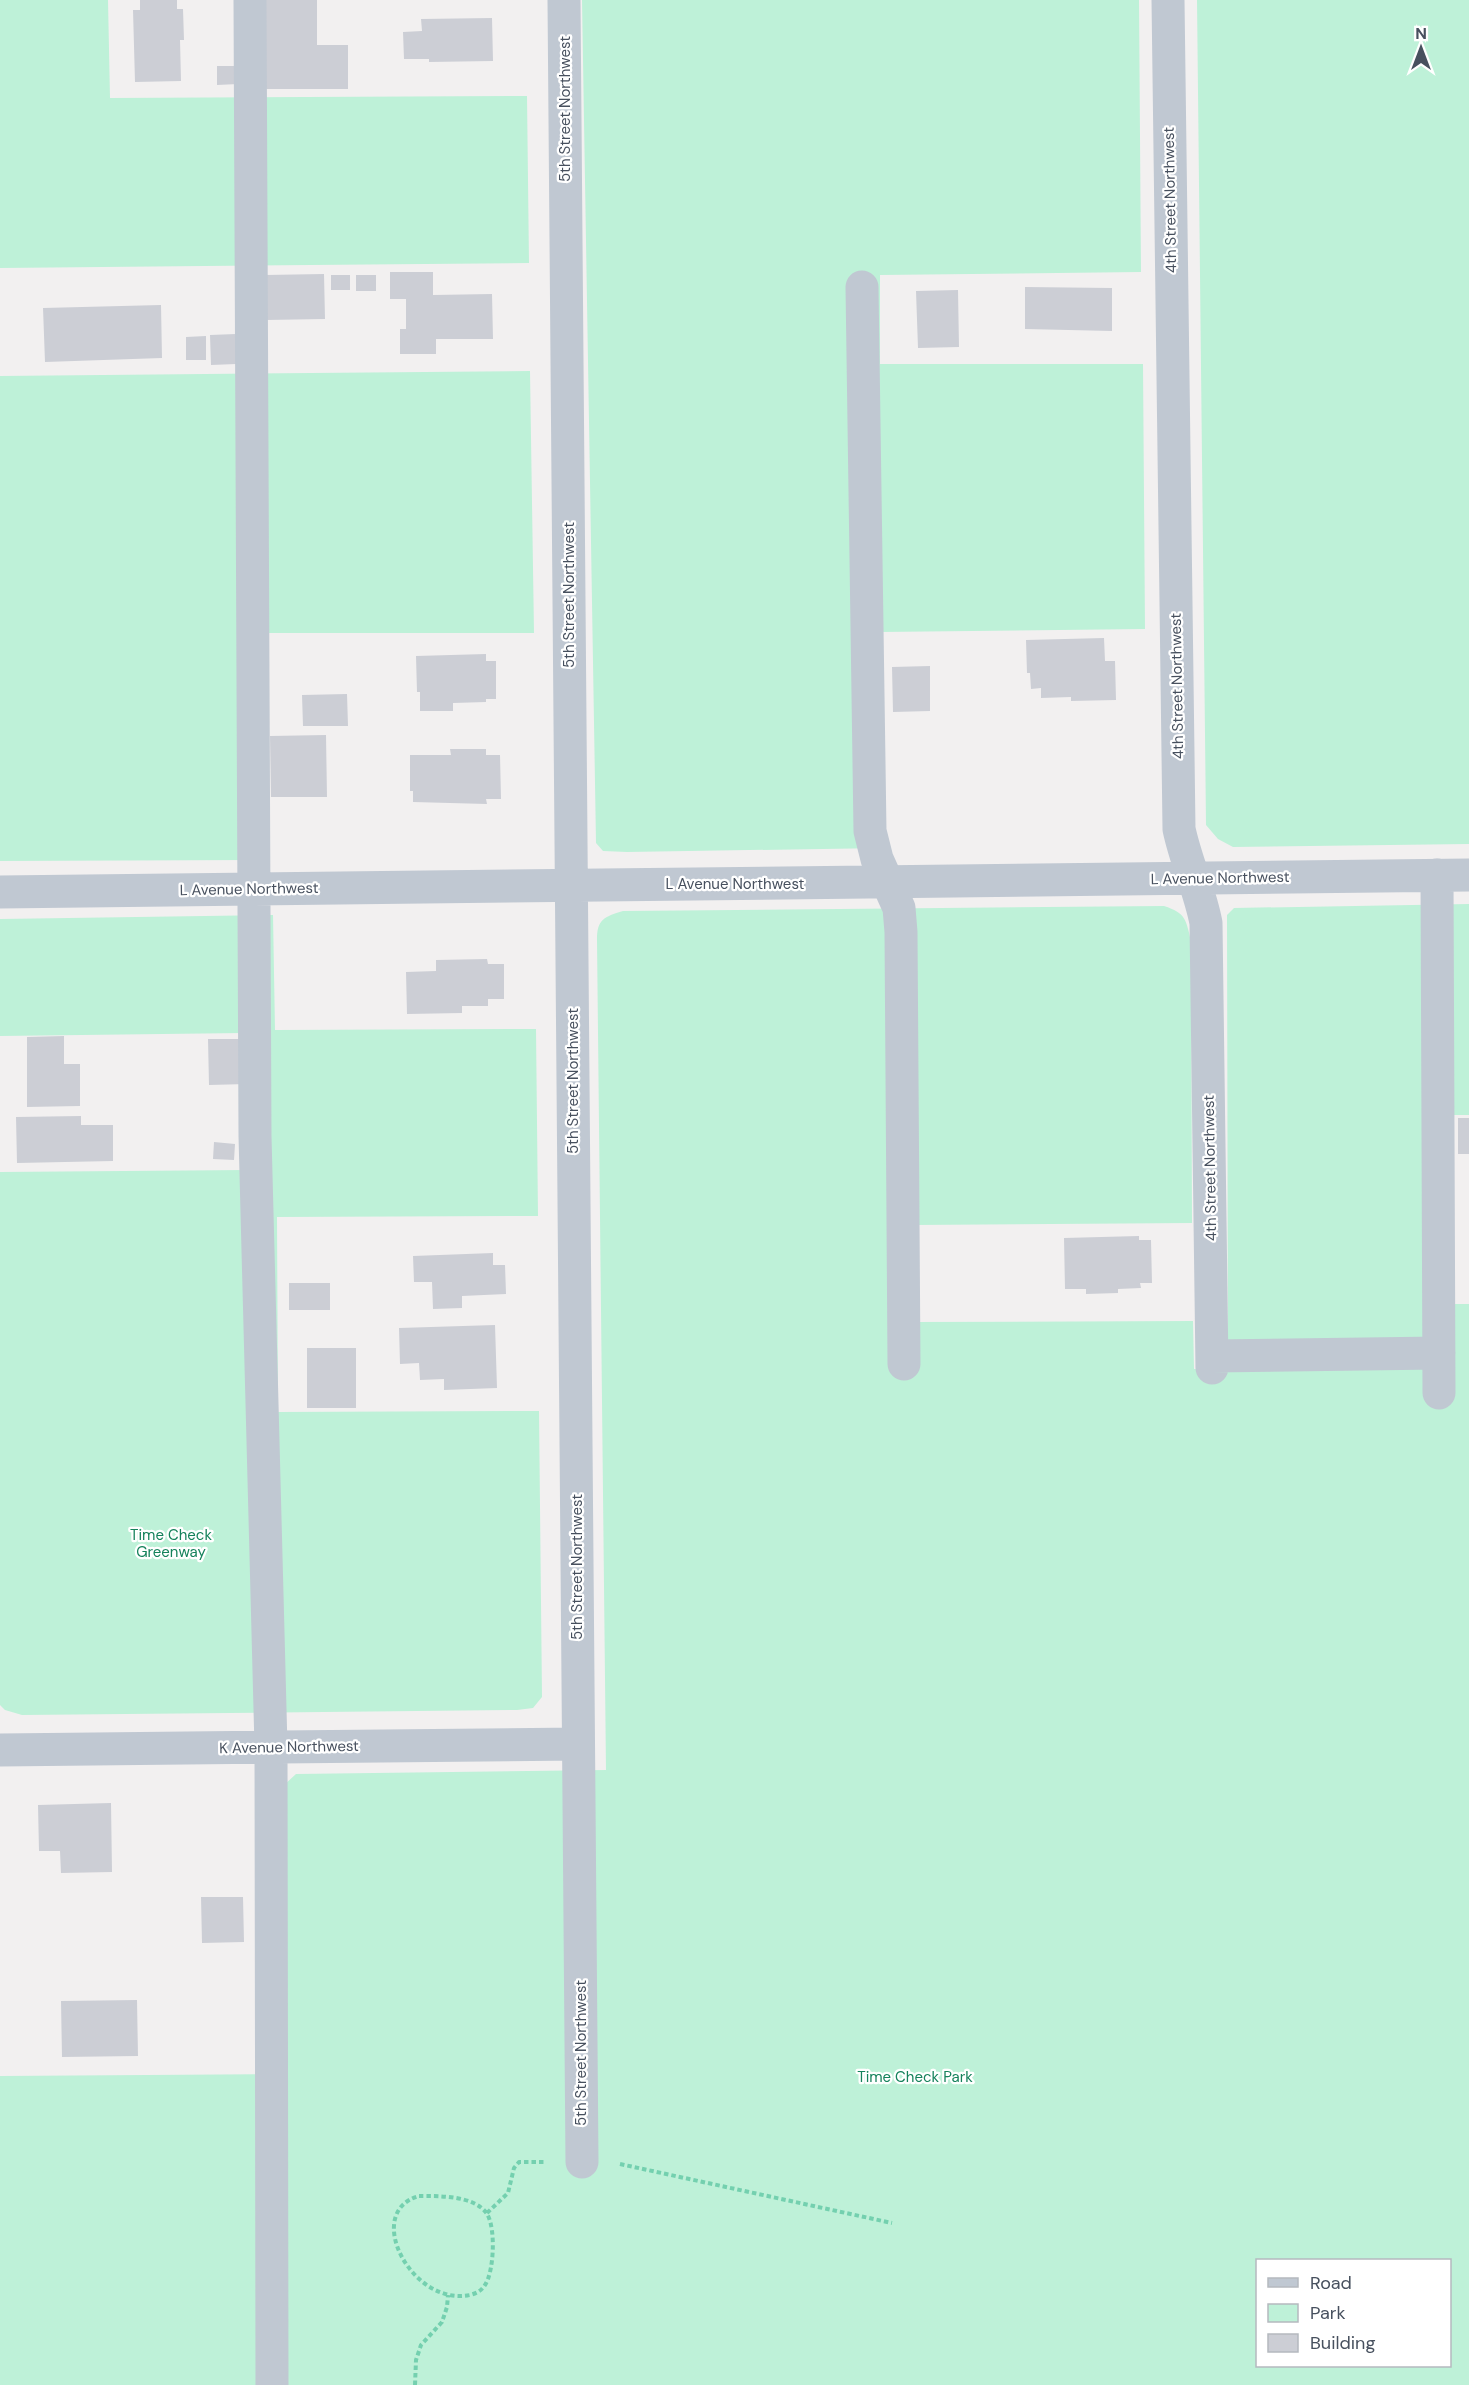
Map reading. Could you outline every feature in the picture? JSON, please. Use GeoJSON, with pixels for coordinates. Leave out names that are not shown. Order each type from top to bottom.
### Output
{"type":"FeatureCollection","features":[{"type":"Feature","properties":{"kind":"street"},"geometry":{"type":"LineString","coordinates":[[250,0],[255,1136],[271,1747],[272,2385]]}},
{"type":"Feature","properties":{"kind":"street","name":"5th Street Northwest"},"geometry":{"type":"LineString","coordinates":[[564,0],[582,2162]]}},
{"type":"Feature","properties":{"kind":"street","name":"4th Street Northwest"},"geometry":{"type":"LineString","coordinates":[[1168,0],[1179,829],[1192,879],[1202,903],[1208,952],[1212,1362],[1439,1353]]}},
{"type":"Feature","properties":{"kind":"street"},"geometry":{"type":"LineString","coordinates":[[862,287],[870,831],[877,859],[899,908],[901,932],[904,1364]]}},
{"type":"Feature","properties":{"kind":"street"},"geometry":{"type":"LineString","coordinates":[[1439,1393],[1453,875]]}},
{"type":"Feature","properties":{"kind":"street","name":"L Avenue Northwest"},"geometry":{"type":"LineString","coordinates":[[0,892],[1453,875]]}},
{"type":"Feature","properties":{"kind":"street","name":"K Avenue Northwest"},"geometry":{"type":"LineString","coordinates":[[0,1750],[578,1744]]}},
{"type":"Feature","properties":{"kind":"path"},"geometry":{"type":"LineString","coordinates":[[487,2213],[508,2193],[514,2169],[519,2162],[607,2161],[892,2223]]}},
{"type":"Feature","properties":{"kind":"path"},"geometry":{"type":"LineString","coordinates":[[419,2196],[448,2196],[464,2200],[487,2213],[492,2227],[492,2260],[486,2284],[480,2292],[468,2295],[448,2295],[420,2280],[402,2259],[396,2244],[396,2216],[399,2206],[407,2199],[419,2196]]}},
{"type":"Feature","properties":{"kind":"path"},"geometry":{"type":"LineString","coordinates":[[415,2385],[416,2360],[422,2345],[442,2322],[448,2295]]}},
{"type":"Feature","properties":{"kind":"green space"},"geometry":{"type":"Polygon","coordinates":[[[0,0],[108,0],[110,98],[527,96],[529,263],[0,268],[0,0]]]}},
{"type":"Feature","properties":{"kind":"green space"},"geometry":{"type":"Polygon","coordinates":[[[582,0],[1139,0],[1141,272],[880,275],[880,364],[1143,364],[1145,629],[880,632],[884,848],[627,852],[603,851],[596,843],[582,0]]]}},
{"type":"Feature","properties":{"kind":"green space"},"geometry":{"type":"Polygon","coordinates":[[[1197,0],[1469,0],[1469,844],[1233,847],[1218,839],[1206,825],[1197,0]]]}},
{"type":"Feature","properties":{"kind":"green space"},"geometry":{"type":"Polygon","coordinates":[[[530,371],[534,633],[266,633],[266,860],[0,861],[0,376],[530,371]]]}},
{"type":"Feature","properties":{"kind":"green space","name":"Time Check Park"},"geometry":{"type":"Polygon","coordinates":[[[1469,904],[1469,1115],[1450,1115],[1452,1304],[1469,1304],[1469,2385],[0,2385],[0,2076],[282,2074],[283,1786],[296,1774],[606,1770],[597,940],[600,923],[611,915],[623,911],[1164,906],[1177,911],[1184,918],[1191,941],[1192,1223],[913,1225],[914,1322],[1193,1321],[1194,1369],[1228,1371],[1227,915],[1234,908],[1469,904]]]}},
{"type":"Feature","properties":{"kind":"green space","name":"Time Check Greenway"},"geometry":{"type":"Polygon","coordinates":[[[273,915],[275,1030],[536,1029],[538,1216],[277,1217],[278,1412],[539,1411],[542,1697],[533,1708],[517,1710],[22,1715],[5,1710],[0,1705],[0,1172],[246,1170],[244,1033],[0,1036],[0,919],[273,915]]]}},
{"type":"Feature","properties":{"kind":"building"},"geometry":{"type":"Polygon","coordinates":[[[140,0],[177,0],[177,9],[183,9],[184,40],[180,40],[181,81],[135,82],[133,10],[140,10],[140,0]]]}},
{"type":"Feature","properties":{"kind":"building"},"geometry":{"type":"Polygon","coordinates":[[[265,0],[317,0],[317,45],[348,45],[348,89],[266,89],[265,0]]]}},
{"type":"Feature","properties":{"kind":"building"},"geometry":{"type":"Polygon","coordinates":[[[492,18],[493,61],[429,62],[429,59],[404,59],[403,32],[422,31],[421,19],[492,18]]]}},
{"type":"Feature","properties":{"kind":"building"},"geometry":{"type":"Polygon","coordinates":[[[217,66],[238,66],[238,84],[217,85],[217,66]]]}},
{"type":"Feature","properties":{"kind":"building"},"geometry":{"type":"Polygon","coordinates":[[[390,272],[433,272],[433,295],[492,294],[493,339],[436,339],[436,354],[400,354],[400,329],[406,329],[406,299],[390,299],[390,272]]]}},
{"type":"Feature","properties":{"kind":"building"},"geometry":{"type":"Polygon","coordinates":[[[324,274],[325,319],[266,320],[265,275],[324,274]]]}},
{"type":"Feature","properties":{"kind":"building"},"geometry":{"type":"Polygon","coordinates":[[[331,275],[350,275],[350,290],[331,290],[331,275]]]}},
{"type":"Feature","properties":{"kind":"building"},"geometry":{"type":"Polygon","coordinates":[[[356,275],[376,275],[376,291],[356,291],[356,275]]]}},
{"type":"Feature","properties":{"kind":"building"},"geometry":{"type":"Polygon","coordinates":[[[1025,287],[1112,288],[1112,331],[1025,329],[1025,287]]]}},
{"type":"Feature","properties":{"kind":"building"},"geometry":{"type":"Polygon","coordinates":[[[958,290],[959,347],[918,348],[916,291],[958,290]]]}},
{"type":"Feature","properties":{"kind":"building"},"geometry":{"type":"Polygon","coordinates":[[[161,305],[162,358],[45,362],[43,308],[161,305]]]}},
{"type":"Feature","properties":{"kind":"building"},"geometry":{"type":"Polygon","coordinates":[[[236,334],[236,364],[211,365],[210,335],[236,334]]]}},
{"type":"Feature","properties":{"kind":"building"},"geometry":{"type":"Polygon","coordinates":[[[206,336],[206,360],[186,360],[186,337],[206,336]]]}},
{"type":"Feature","properties":{"kind":"building"},"geometry":{"type":"Polygon","coordinates":[[[1104,638],[1105,661],[1115,661],[1116,700],[1071,701],[1071,697],[1041,698],[1041,688],[1031,689],[1030,673],[1027,673],[1026,640],[1104,638]]]}},
{"type":"Feature","properties":{"kind":"building"},"geometry":{"type":"Polygon","coordinates":[[[486,654],[486,661],[496,661],[496,699],[486,699],[486,702],[453,703],[453,711],[420,711],[416,656],[486,654]]]}},
{"type":"Feature","properties":{"kind":"building"},"geometry":{"type":"Polygon","coordinates":[[[930,666],[930,711],[893,712],[892,667],[930,666]]]}},
{"type":"Feature","properties":{"kind":"building"},"geometry":{"type":"Polygon","coordinates":[[[347,694],[348,726],[303,726],[302,695],[347,694]]]}},
{"type":"Feature","properties":{"kind":"building"},"geometry":{"type":"Polygon","coordinates":[[[326,735],[327,797],[271,797],[270,736],[326,735]]]}},
{"type":"Feature","properties":{"kind":"building"},"geometry":{"type":"Polygon","coordinates":[[[450,749],[486,749],[486,755],[500,755],[501,799],[486,799],[487,804],[413,802],[413,791],[410,791],[410,755],[451,755],[450,749]]]}},
{"type":"Feature","properties":{"kind":"building"},"geometry":{"type":"Polygon","coordinates":[[[487,959],[488,964],[504,964],[504,999],[488,999],[488,1006],[462,1006],[462,1013],[407,1014],[406,972],[436,971],[436,960],[487,959]]]}},
{"type":"Feature","properties":{"kind":"building"},"geometry":{"type":"Polygon","coordinates":[[[64,1036],[64,1064],[80,1064],[80,1106],[27,1107],[27,1037],[64,1036]]]}},
{"type":"Feature","properties":{"kind":"building"},"geometry":{"type":"Polygon","coordinates":[[[208,1039],[246,1039],[247,1084],[209,1085],[208,1039]]]}},
{"type":"Feature","properties":{"kind":"building"},"geometry":{"type":"Polygon","coordinates":[[[81,1116],[81,1125],[113,1125],[113,1161],[17,1163],[16,1117],[81,1116]]]}},
{"type":"Feature","properties":{"kind":"building"},"geometry":{"type":"Polygon","coordinates":[[[1458,1118],[1469,1118],[1469,1154],[1458,1154],[1458,1118]]]}},
{"type":"Feature","properties":{"kind":"building"},"geometry":{"type":"Polygon","coordinates":[[[214,1142],[235,1144],[234,1160],[213,1159],[214,1142]]]}},
{"type":"Feature","properties":{"kind":"building"},"geometry":{"type":"Polygon","coordinates":[[[1139,1236],[1139,1240],[1151,1240],[1152,1283],[1140,1283],[1141,1288],[1118,1289],[1118,1293],[1086,1294],[1086,1289],[1065,1289],[1064,1238],[1139,1236]]]}},
{"type":"Feature","properties":{"kind":"building"},"geometry":{"type":"Polygon","coordinates":[[[493,1253],[493,1265],[505,1265],[506,1294],[462,1296],[462,1308],[433,1309],[432,1282],[414,1282],[413,1256],[493,1253]]]}},
{"type":"Feature","properties":{"kind":"building"},"geometry":{"type":"Polygon","coordinates":[[[289,1283],[330,1283],[330,1310],[289,1310],[289,1283]]]}},
{"type":"Feature","properties":{"kind":"building"},"geometry":{"type":"Polygon","coordinates":[[[495,1325],[497,1388],[444,1390],[444,1379],[420,1380],[419,1363],[400,1364],[399,1328],[495,1325]]]}},
{"type":"Feature","properties":{"kind":"building"},"geometry":{"type":"Polygon","coordinates":[[[307,1348],[356,1348],[356,1408],[307,1408],[307,1348]]]}},
{"type":"Feature","properties":{"kind":"building"},"geometry":{"type":"Polygon","coordinates":[[[111,1803],[112,1872],[61,1873],[60,1851],[39,1851],[38,1805],[111,1803]]]}},
{"type":"Feature","properties":{"kind":"building"},"geometry":{"type":"Polygon","coordinates":[[[201,1897],[243,1897],[244,1942],[202,1943],[201,1897]]]}},
{"type":"Feature","properties":{"kind":"building"},"geometry":{"type":"Polygon","coordinates":[[[137,2000],[138,2056],[62,2057],[61,2001],[137,2000]]]}}]}
